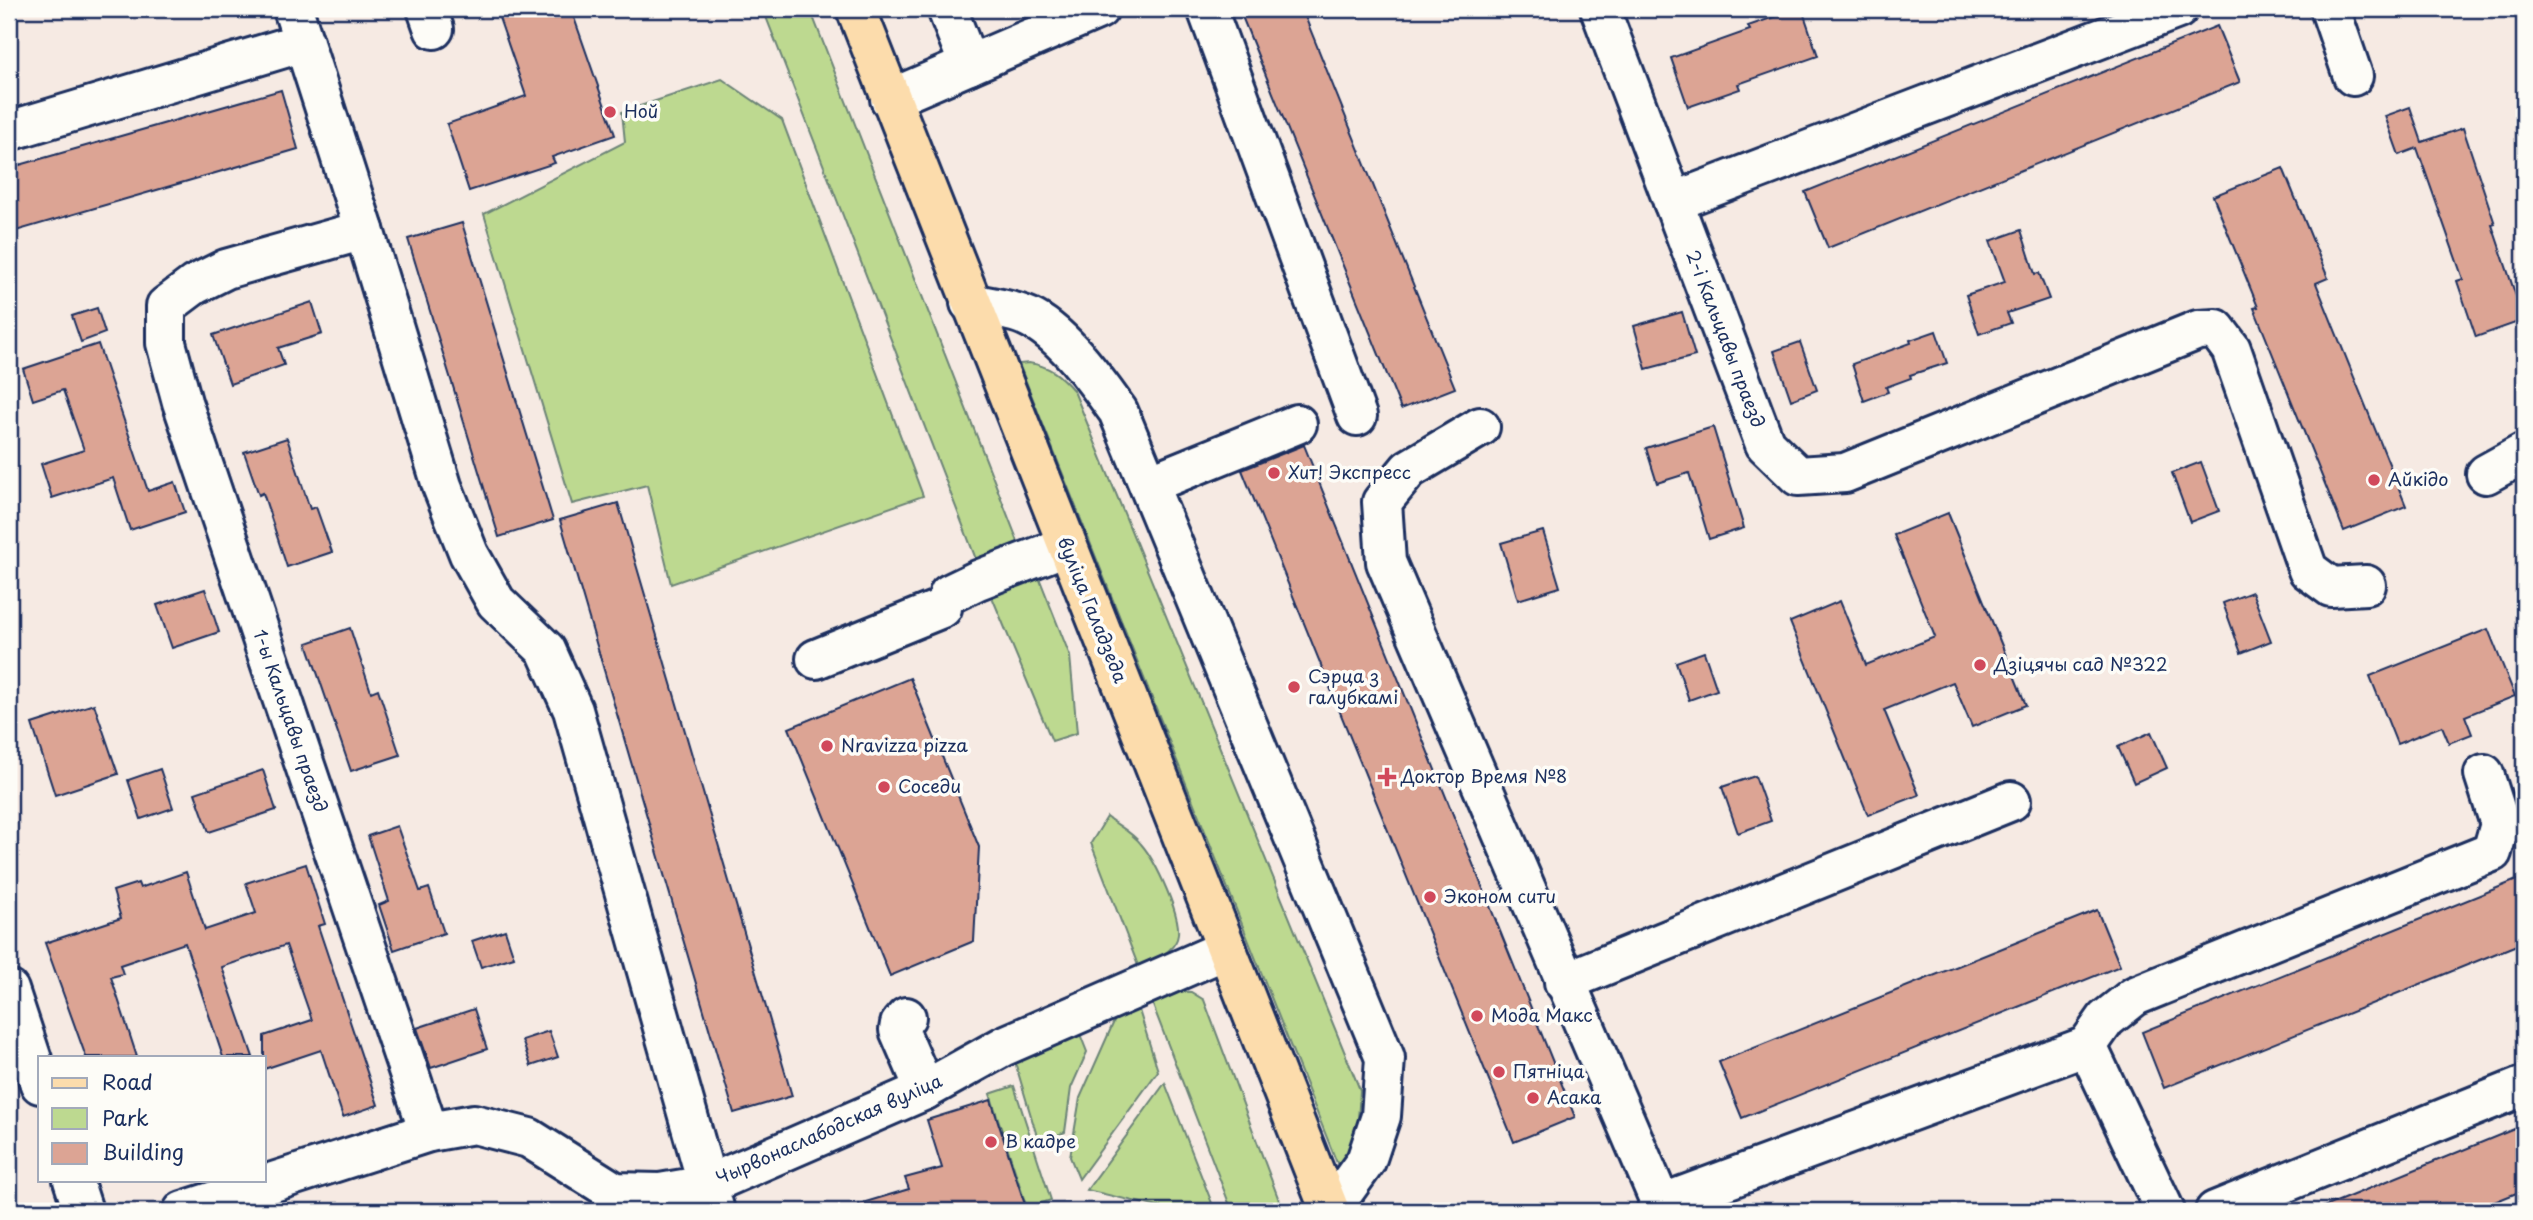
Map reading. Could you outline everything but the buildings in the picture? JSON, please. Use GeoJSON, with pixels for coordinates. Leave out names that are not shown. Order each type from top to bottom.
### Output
{"type":"FeatureCollection","features":[{"type":"Feature","properties":{"kind":"main road","name":"вуліца Галадзеда"},"geometry":{"type":"LineString","coordinates":[[856,9],[1330,1211]]}},
{"type":"Feature","properties":{"kind":"street"},"geometry":{"type":"LineString","coordinates":[[947,9],[969,65]]}},
{"type":"Feature","properties":{"kind":"street"},"geometry":{"type":"LineString","coordinates":[[890,99],[1099,9]]}},
{"type":"Feature","properties":{"kind":"street"},"geometry":{"type":"LineString","coordinates":[[1207,9],[1357,416]]}},
{"type":"Feature","properties":{"kind":"street","name":"2-і Кальцавы праезд"},"geometry":{"type":"LineString","coordinates":[[1601,9],[1765,444],[1798,476],[1845,473],[2197,330],[2216,329],[2231,349],[2308,570],[2331,587],[2366,585]]}},
{"type":"Feature","properties":{"kind":"street"},"geometry":{"type":"LineString","coordinates":[[1673,202],[2178,9]]}},
{"type":"Feature","properties":{"kind":"street"},"geometry":{"type":"LineString","coordinates":[[2330,9],[2353,76]]}},
{"type":"Feature","properties":{"kind":"street"},"geometry":{"type":"LineString","coordinates":[[9,131],[298,25],[442,486],[469,554],[496,602],[546,650],[573,710],[711,1198]]}},
{"type":"Feature","properties":{"kind":"street","name":"1-ы Кальцавы праезд"},"geometry":{"type":"LineString","coordinates":[[364,230],[226,269],[194,285],[166,306],[166,343],[182,402],[429,1132]]}},
{"type":"Feature","properties":{"kind":"street"},"geometry":{"type":"LineString","coordinates":[[970,303],[1028,317],[1058,338],[1086,368],[1118,411],[1385,1058],[1381,1116],[1366,1161],[1330,1211]]}},
{"type":"Feature","properties":{"kind":"street"},"geometry":{"type":"LineString","coordinates":[[1149,484],[1297,424]]}},
{"type":"Feature","properties":{"kind":"street"},"geometry":{"type":"LineString","coordinates":[[1480,427],[1409,469],[1382,502],[1387,562],[1660,1209],[2087,1046],[2106,1018],[2135,996],[2492,852],[2500,824],[2484,774]]}},
{"type":"Feature","properties":{"kind":"street"},"geometry":{"type":"LineString","coordinates":[[2486,474],[2524,453]]}},
{"type":"Feature","properties":{"kind":"street"},"geometry":{"type":"LineString","coordinates":[[816,659],[946,601],[978,580],[1066,546]]}},
{"type":"Feature","properties":{"kind":"street"},"geometry":{"type":"LineString","coordinates":[[1564,982],[2011,801]]}},
{"type":"Feature","properties":{"kind":"street","name":"Чырвонаслабодская вуліца"},"geometry":{"type":"LineString","coordinates":[[183,1211],[429,1132],[474,1124],[529,1138],[615,1192],[660,1192],[711,1198],[925,1090],[1004,1046],[1227,948]]}},
{"type":"Feature","properties":{"kind":"street"},"geometry":{"type":"LineString","coordinates":[[9,990],[38,1078]]}},
{"type":"Feature","properties":{"kind":"street"},"geometry":{"type":"LineString","coordinates":[[906,1017],[899,1030],[925,1090]]}},
{"type":"Feature","properties":{"kind":"street"},"geometry":{"type":"LineString","coordinates":[[2087,1046],[2165,1211]]}},
{"type":"Feature","properties":{"kind":"street"},"geometry":{"type":"LineString","coordinates":[[2215,1211],[2524,1086]]}},
{"type":"Feature","properties":{"kind":"street"},"geometry":{"type":"LineString","coordinates":[[74,1182],[83,1211]]}},
{"type":"Feature","properties":{"kind":"green space"},"geometry":{"type":"Polygon","coordinates":[[[763,9],[810,9],[1022,552],[981,572],[763,9]]]}},
{"type":"Feature","properties":{"kind":"green space"},"geometry":{"type":"Polygon","coordinates":[[[722,79],[782,120],[923,496],[671,584],[647,485],[572,504],[484,214],[625,142],[622,112],[722,79]]]}},
{"type":"Feature","properties":{"kind":"green space"},"geometry":{"type":"Polygon","coordinates":[[[1029,363],[1054,372],[1074,391],[1360,1090],[1354,1143],[1341,1173],[1019,364],[1029,363]]]}},
{"type":"Feature","properties":{"kind":"green space"},"geometry":{"type":"Polygon","coordinates":[[[1038,575],[1070,656],[1077,733],[1052,741],[992,597],[1038,575]]]}},
{"type":"Feature","properties":{"kind":"green space"},"geometry":{"type":"Polygon","coordinates":[[[1107,817],[1134,836],[1147,852],[1167,890],[1176,918],[1178,930],[1174,944],[1161,956],[1139,968],[1091,843],[1107,817]]]}},
{"type":"Feature","properties":{"kind":"green space"},"geometry":{"type":"Polygon","coordinates":[[[1173,991],[1191,992],[1204,1000],[1283,1211],[1232,1211],[1149,995],[1173,991]]]}},
{"type":"Feature","properties":{"kind":"green space"},"geometry":{"type":"Polygon","coordinates":[[[1138,1007],[1158,1071],[1079,1179],[1070,1157],[1080,1098],[1116,1017],[1138,1007]]]}},
{"type":"Feature","properties":{"kind":"green space"},"geometry":{"type":"Polygon","coordinates":[[[1080,1034],[1087,1052],[1071,1088],[1065,1132],[1039,1143],[1015,1062],[1080,1034]]]}},
{"type":"Feature","properties":{"kind":"green space"},"geometry":{"type":"Polygon","coordinates":[[[1165,1083],[1215,1211],[1175,1211],[1087,1190],[1165,1083]]]}},
{"type":"Feature","properties":{"kind":"green space"},"geometry":{"type":"Polygon","coordinates":[[[1014,1086],[1051,1200],[1027,1208],[990,1094],[1014,1086]]]}},
{"type":"Feature","properties":{"kind":"place","name":"Ной"},"geometry":{"type":"Point","coordinates":[610,112]}},
{"type":"Feature","properties":{"kind":"place","name":"Хит! Экспресс"},"geometry":{"type":"Point","coordinates":[1274,473]}},
{"type":"Feature","properties":{"kind":"place","name":"Айкідо"},"geometry":{"type":"Point","coordinates":[2374,480]}},
{"type":"Feature","properties":{"kind":"place","name":"Дзіцячы сад №322"},"geometry":{"type":"Point","coordinates":[1980,665]}},
{"type":"Feature","properties":{"kind":"place","name":"Сэрца з галубкамі"},"geometry":{"type":"Point","coordinates":[1294,687]}},
{"type":"Feature","properties":{"kind":"place","name":"Nravizza pizza"},"geometry":{"type":"Point","coordinates":[827,746]}},
{"type":"Feature","properties":{"kind":"place","name":"Доктор Время №8"},"geometry":{"type":"Point","coordinates":[1387,777]}},
{"type":"Feature","properties":{"kind":"place","name":"Соседи"},"geometry":{"type":"Point","coordinates":[884,787]}},
{"type":"Feature","properties":{"kind":"place","name":"Эконом сити"},"geometry":{"type":"Point","coordinates":[1430,897]}},
{"type":"Feature","properties":{"kind":"place","name":"Мода Макс"},"geometry":{"type":"Point","coordinates":[1477,1016]}},
{"type":"Feature","properties":{"kind":"place","name":"Пятніца"},"geometry":{"type":"Point","coordinates":[1499,1072]}},
{"type":"Feature","properties":{"kind":"place","name":"Асака"},"geometry":{"type":"Point","coordinates":[1533,1098]}},
{"type":"Feature","properties":{"kind":"place","name":"В кадре"},"geometry":{"type":"Point","coordinates":[991,1142]}}]}
